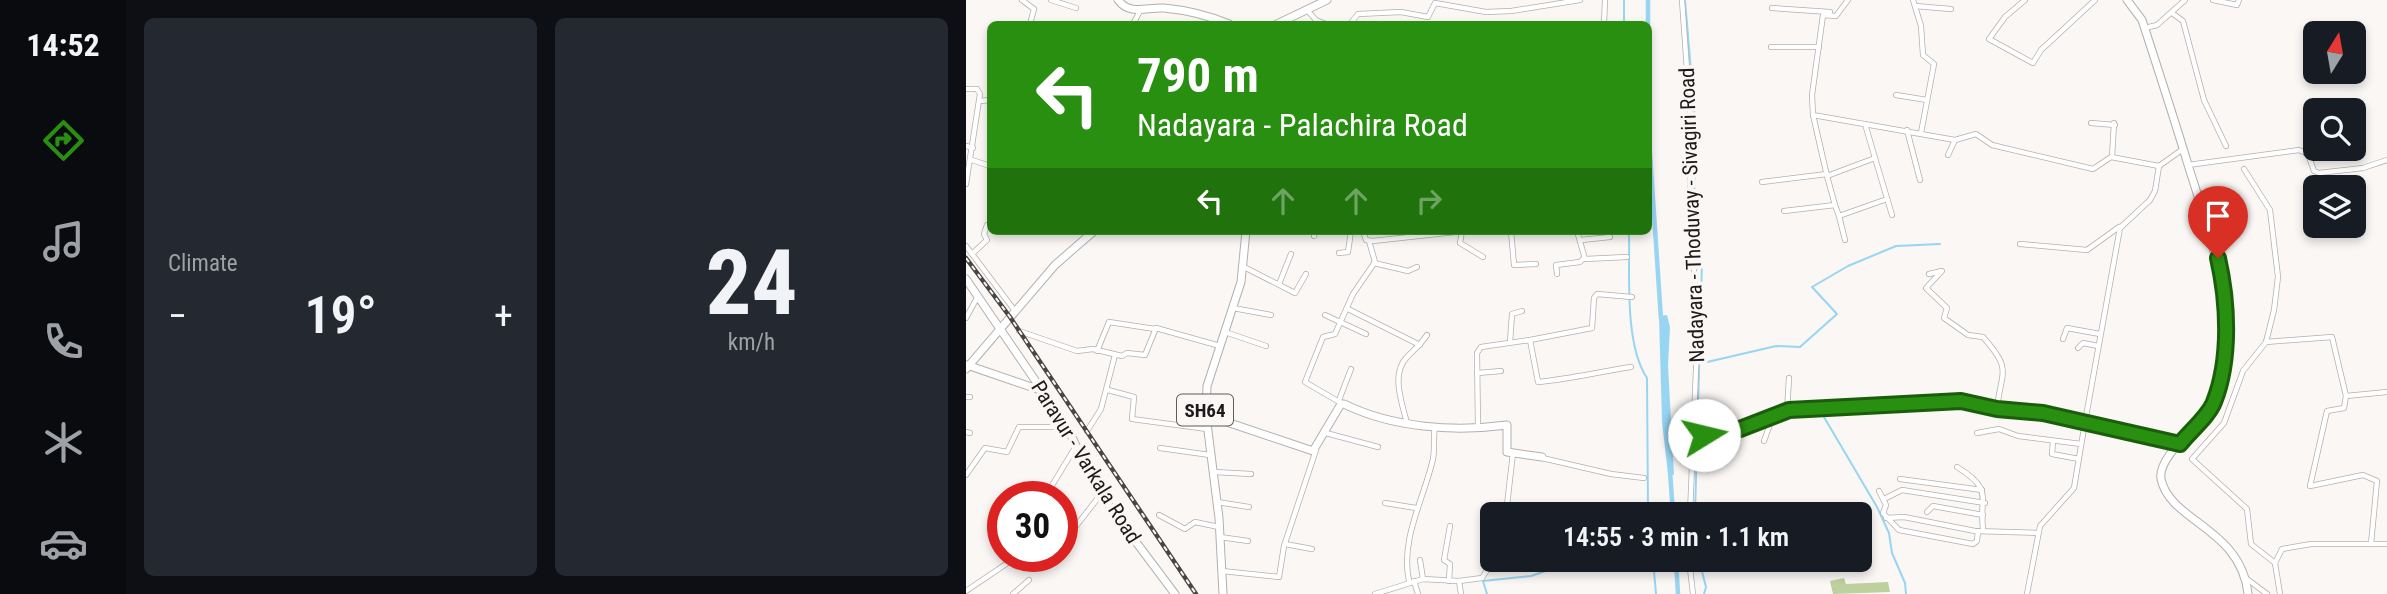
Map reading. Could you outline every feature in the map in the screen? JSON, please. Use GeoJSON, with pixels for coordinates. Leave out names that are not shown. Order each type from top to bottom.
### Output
{"type":"FeatureCollection","features":[{"type":"Feature","properties":{"kind":"main road"},"geometry":{"type":"LineString","coordinates":[[1118,0],[1127,9],[1174,10],[1217,21]]}},
{"type":"Feature","properties":{"kind":"main road"},"geometry":{"type":"LineString","coordinates":[[1283,21],[1327,0]]}},
{"type":"Feature","properties":{"kind":"main road"},"geometry":{"type":"LineString","coordinates":[[2127,0],[2145,28],[2218,258],[2225,321],[2223,371],[2213,405],[2164,461],[2161,478],[2169,497],[2227,545],[2238,559],[2247,579],[2248,594]]}},
{"type":"Feature","properties":{"kind":"main road"},"geometry":{"type":"LineString","coordinates":[[1043,391],[967,367],[1055,265],[1089,235]]}},
{"type":"Feature","properties":{"kind":"main road","name":"SH64"},"geometry":{"type":"LineString","coordinates":[[1223,594],[1220,527],[1206,415],[1207,386],[1244,267],[1246,235]]}},
{"type":"Feature","properties":{"kind":"main road","name":"Paravur - Varkala Road"},"geometry":{"type":"LineString","coordinates":[[966,279],[1067,427],[1101,494],[1175,594]]}},
{"type":"Feature","properties":{"kind":"main road"},"geometry":{"type":"LineString","coordinates":[[1206,415],[1313,452],[1326,433],[1340,402],[1366,415],[1407,423],[1478,428],[1507,425],[1507,452],[1542,457]]}},
{"type":"Feature","properties":{"kind":"street"},"geometry":{"type":"LineString","coordinates":[[1022,0],[1034,9],[1031,21]]}},
{"type":"Feature","properties":{"kind":"street"},"geometry":{"type":"LineString","coordinates":[[1051,0],[1076,8]]}},
{"type":"Feature","properties":{"kind":"street"},"geometry":{"type":"LineString","coordinates":[[1352,21],[1358,14],[1401,12],[1426,18],[1435,3],[1486,12],[1511,11],[1580,0]]}},
{"type":"Feature","properties":{"kind":"street"},"geometry":{"type":"LineString","coordinates":[[1604,21],[1605,0]]}},
{"type":"Feature","properties":{"kind":"street","name":"Nadayara - Thoduvay - Sivagiri Road"},"geometry":{"type":"LineString","coordinates":[[1682,0],[1692,140],[1689,208],[1698,321],[1690,502]]}},
{"type":"Feature","properties":{"kind":"street"},"geometry":{"type":"LineString","coordinates":[[1845,240],[1813,115],[1812,95],[1823,15],[1838,14],[1849,0]]}},
{"type":"Feature","properties":{"kind":"street"},"geometry":{"type":"LineString","coordinates":[[2025,0],[2005,17],[1989,39],[2033,63],[2041,50],[2095,0]]}},
{"type":"Feature","properties":{"kind":"street"},"geometry":{"type":"LineString","coordinates":[[2145,28],[2157,25],[2183,2],[2176,0]]}},
{"type":"Feature","properties":{"kind":"street"},"geometry":{"type":"LineString","coordinates":[[2213,0],[2236,5],[2239,0]]}},
{"type":"Feature","properties":{"kind":"street"},"geometry":{"type":"LineString","coordinates":[[1172,1],[1174,10]]}},
{"type":"Feature","properties":{"kind":"street"},"geometry":{"type":"LineString","coordinates":[[1921,133],[1934,64],[1923,55],[1921,26],[1914,3],[1951,9]]}},
{"type":"Feature","properties":{"kind":"street"},"geometry":{"type":"LineString","coordinates":[[1772,8],[1819,10],[1838,14]]}},
{"type":"Feature","properties":{"kind":"street"},"geometry":{"type":"LineString","coordinates":[[1134,21],[1140,10]]}},
{"type":"Feature","properties":{"kind":"street"},"geometry":{"type":"LineString","coordinates":[[1307,10],[1318,21]]}},
{"type":"Feature","properties":{"kind":"street"},"geometry":{"type":"LineString","coordinates":[[2172,13],[2183,21],[2204,100],[2227,146]]}},
{"type":"Feature","properties":{"kind":"street"},"geometry":{"type":"LineString","coordinates":[[1771,47],[1819,47]]}},
{"type":"Feature","properties":{"kind":"street"},"geometry":{"type":"LineString","coordinates":[[966,89],[979,92],[980,101],[966,184]]}},
{"type":"Feature","properties":{"kind":"street"},"geometry":{"type":"LineString","coordinates":[[1896,95],[1927,100]]}},
{"type":"Feature","properties":{"kind":"street"},"geometry":{"type":"LineString","coordinates":[[980,101],[987,102]]}},
{"type":"Feature","properties":{"kind":"street"},"geometry":{"type":"LineString","coordinates":[[1813,115],[1955,140],[1976,134],[1992,145],[2093,169],[2112,157],[2159,166]]}},
{"type":"Feature","properties":{"kind":"street"},"geometry":{"type":"LineString","coordinates":[[1865,124],[1892,215]]}},
{"type":"Feature","properties":{"kind":"street"},"geometry":{"type":"LineString","coordinates":[[2091,124],[2114,124],[2112,157]]}},
{"type":"Feature","properties":{"kind":"street"},"geometry":{"type":"LineString","coordinates":[[1907,130],[1920,180]]}},
{"type":"Feature","properties":{"kind":"street"},"geometry":{"type":"LineString","coordinates":[[1948,155],[1955,140]]}},
{"type":"Feature","properties":{"kind":"street"},"geometry":{"type":"LineString","coordinates":[[966,146],[973,148]]}},
{"type":"Feature","properties":{"kind":"street"},"geometry":{"type":"LineString","coordinates":[[2027,594],[2042,522],[2072,492],[2114,249],[2120,229],[2155,191],[2159,166],[2183,149]]}},
{"type":"Feature","properties":{"kind":"street"},"geometry":{"type":"LineString","coordinates":[[2188,164],[2299,150],[2308,154],[2314,171],[2319,173],[2363,168],[2387,160]]}},
{"type":"Feature","properties":{"kind":"street"},"geometry":{"type":"LineString","coordinates":[[1762,182],[1827,175],[1875,158]]}},
{"type":"Feature","properties":{"kind":"street"},"geometry":{"type":"LineString","coordinates":[[969,162],[987,165]]}},
{"type":"Feature","properties":{"kind":"street"},"geometry":{"type":"LineString","coordinates":[[2244,169],[2270,209],[2278,277],[2266,342],[2243,371],[2224,424],[2192,458],[2247,509],[2251,544],[2275,563]]}},
{"type":"Feature","properties":{"kind":"street"},"geometry":{"type":"LineString","coordinates":[[1839,216],[1887,199]]}},
{"type":"Feature","properties":{"kind":"street"},"geometry":{"type":"LineString","coordinates":[[1784,211],[1835,205]]}},
{"type":"Feature","properties":{"kind":"street"},"geometry":{"type":"LineString","coordinates":[[2020,244],[2087,250],[2125,222]]}},
{"type":"Feature","properties":{"kind":"street"},"geometry":{"type":"LineString","coordinates":[[972,254],[987,240],[984,234],[987,225]]}},
{"type":"Feature","properties":{"kind":"street"},"geometry":{"type":"LineString","coordinates":[[1339,253],[1348,252],[1350,235]]}},
{"type":"Feature","properties":{"kind":"street"},"geometry":{"type":"LineString","coordinates":[[1351,369],[1340,402],[1305,382],[1323,337],[1335,334],[1357,289],[1374,263],[1365,235]]}},
{"type":"Feature","properties":{"kind":"street"},"geometry":{"type":"LineString","coordinates":[[1369,241],[1418,235]]}},
{"type":"Feature","properties":{"kind":"street"},"geometry":{"type":"LineString","coordinates":[[1462,235],[1460,243],[1483,257]]}},
{"type":"Feature","properties":{"kind":"street"},"geometry":{"type":"LineString","coordinates":[[1511,235],[1514,265],[1536,264]]}},
{"type":"Feature","properties":{"kind":"street"},"geometry":{"type":"LineString","coordinates":[[1579,235],[1584,258]]}},
{"type":"Feature","properties":{"kind":"street"},"geometry":{"type":"LineString","coordinates":[[1581,241],[1611,237]]}},
{"type":"Feature","properties":{"kind":"street"},"geometry":{"type":"LineString","coordinates":[[966,246],[1015,312]]}},
{"type":"Feature","properties":{"kind":"street"},"geometry":{"type":"LineString","coordinates":[[1279,285],[1291,254]]}},
{"type":"Feature","properties":{"kind":"street"},"geometry":{"type":"LineString","coordinates":[[1556,274],[1556,265],[1580,262],[1584,258],[1627,257]]}},
{"type":"Feature","properties":{"kind":"street"},"geometry":{"type":"LineString","coordinates":[[1374,263],[1408,271],[1417,267]]}},
{"type":"Feature","properties":{"kind":"street"},"geometry":{"type":"LineString","coordinates":[[1244,267],[1294,293],[1306,274]]}},
{"type":"Feature","properties":{"kind":"street"},"geometry":{"type":"LineString","coordinates":[[1928,274],[1942,271],[1926,288],[1948,308],[1944,317],[1968,335],[1983,337],[2000,359],[2004,375],[1997,409]]}},
{"type":"Feature","properties":{"kind":"street"},"geometry":{"type":"LineString","coordinates":[[1478,428],[1477,353],[1481,347],[1592,328],[1594,298],[1597,294],[1632,297]]}},
{"type":"Feature","properties":{"kind":"street"},"geometry":{"type":"LineString","coordinates":[[966,318],[979,296]]}},
{"type":"Feature","properties":{"kind":"street"},"geometry":{"type":"LineString","coordinates":[[1232,307],[1270,315]]}},
{"type":"Feature","properties":{"kind":"street"},"geometry":{"type":"LineString","coordinates":[[1348,309],[1420,345]]}},
{"type":"Feature","properties":{"kind":"street"},"geometry":{"type":"LineString","coordinates":[[1510,342],[1511,314],[1522,311]]}},
{"type":"Feature","properties":{"kind":"street"},"geometry":{"type":"LineString","coordinates":[[1325,315],[1366,334]]}},
{"type":"Feature","properties":{"kind":"street"},"geometry":{"type":"LineString","coordinates":[[1097,351],[1109,322],[1155,329],[1220,346]]}},
{"type":"Feature","properties":{"kind":"street"},"geometry":{"type":"LineString","coordinates":[[2063,339],[2067,328],[2100,334]]}},
{"type":"Feature","properties":{"kind":"street"},"geometry":{"type":"LineString","coordinates":[[1019,331],[1077,351],[1145,355],[1155,329]]}},
{"type":"Feature","properties":{"kind":"street"},"geometry":{"type":"LineString","coordinates":[[1224,332],[1266,346]]}},
{"type":"Feature","properties":{"kind":"street"},"geometry":{"type":"LineString","coordinates":[[1407,423],[1398,387],[1400,371],[1408,356],[1416,352],[1427,335]]}},
{"type":"Feature","properties":{"kind":"street"},"geometry":{"type":"LineString","coordinates":[[2266,342],[2332,337],[2346,396],[2344,408],[2327,411],[2310,486],[2363,475],[2377,481],[2371,544]]}},
{"type":"Feature","properties":{"kind":"street"},"geometry":{"type":"LineString","coordinates":[[1529,340],[1538,382],[1586,377],[1596,371],[1630,367]]}},
{"type":"Feature","properties":{"kind":"street"},"geometry":{"type":"LineString","coordinates":[[2078,348],[2083,343],[2098,346]]}},
{"type":"Feature","properties":{"kind":"street"},"geometry":{"type":"LineString","coordinates":[[1087,431],[1099,415],[1108,390],[1115,355]]}},
{"type":"Feature","properties":{"kind":"street"},"geometry":{"type":"LineString","coordinates":[[1478,373],[1501,371]]}},
{"type":"Feature","properties":{"kind":"street"},"geometry":{"type":"LineString","coordinates":[[1787,411],[1789,378]]}},
{"type":"Feature","properties":{"kind":"street"},"geometry":{"type":"LineString","coordinates":[[1108,390],[1134,397],[1132,419],[1208,429]]}},
{"type":"Feature","properties":{"kind":"street"},"geometry":{"type":"LineString","coordinates":[[2346,396],[2387,392]]}},
{"type":"Feature","properties":{"kind":"street"},"geometry":{"type":"LineString","coordinates":[[1704,435],[1740,429],[1787,411],[1961,401],[1997,409],[2034,411],[2180,444]]}},
{"type":"Feature","properties":{"kind":"street"},"geometry":{"type":"LineString","coordinates":[[1765,441],[1773,416]]}},
{"type":"Feature","properties":{"kind":"street"},"geometry":{"type":"LineString","coordinates":[[1418,594],[1412,581],[1410,536],[1433,456],[1435,426]]}},
{"type":"Feature","properties":{"kind":"street"},"geometry":{"type":"LineString","coordinates":[[966,475],[985,448],[1007,452],[1019,427],[1067,427]]}},
{"type":"Feature","properties":{"kind":"street"},"geometry":{"type":"LineString","coordinates":[[1977,433],[1999,429],[2081,444]]}},
{"type":"Feature","properties":{"kind":"street"},"geometry":{"type":"LineString","coordinates":[[1326,433],[1378,447]]}},
{"type":"Feature","properties":{"kind":"street"},"geometry":{"type":"LineString","coordinates":[[2053,441],[2052,454],[2079,459]]}},
{"type":"Feature","properties":{"kind":"street"},"geometry":{"type":"LineString","coordinates":[[1055,481],[1077,445]]}},
{"type":"Feature","properties":{"kind":"street"},"geometry":{"type":"LineString","coordinates":[[1160,448],[1210,455]]}},
{"type":"Feature","properties":{"kind":"street"},"geometry":{"type":"LineString","coordinates":[[1221,571],[1279,577],[1285,544],[1316,449]]}},
{"type":"Feature","properties":{"kind":"street"},"geometry":{"type":"LineString","coordinates":[[1507,502],[1513,453]]}},
{"type":"Feature","properties":{"kind":"street"},"geometry":{"type":"LineString","coordinates":[[1542,457],[1644,478]]}},
{"type":"Feature","properties":{"kind":"street"},"geometry":{"type":"LineString","coordinates":[[1880,491],[1887,508],[1883,512],[1899,530],[1976,544],[1983,514],[1982,490],[1957,467]]}},
{"type":"Feature","properties":{"kind":"street"},"geometry":{"type":"LineString","coordinates":[[1213,472],[1251,474]]}},
{"type":"Feature","properties":{"kind":"street"},"geometry":{"type":"LineString","coordinates":[[1900,479],[1982,490]]}},
{"type":"Feature","properties":{"kind":"street"},"geometry":{"type":"LineString","coordinates":[[1884,499],[1902,490],[1984,503]]}},
{"type":"Feature","properties":{"kind":"street"},"geometry":{"type":"LineString","coordinates":[[1078,524],[1101,494]]}},
{"type":"Feature","properties":{"kind":"street"},"geometry":{"type":"LineString","coordinates":[[1216,502],[1249,507]]}},
{"type":"Feature","properties":{"kind":"street"},"geometry":{"type":"LineString","coordinates":[[1385,503],[1416,508]]}},
{"type":"Feature","properties":{"kind":"street"},"geometry":{"type":"LineString","coordinates":[[1927,512],[1933,506],[1983,514]]}},
{"type":"Feature","properties":{"kind":"street"},"geometry":{"type":"LineString","coordinates":[[1159,515],[1185,529],[1195,522],[1220,527]]}},
{"type":"Feature","properties":{"kind":"street"},"geometry":{"type":"LineString","coordinates":[[1886,518],[1900,516],[1981,530],[2038,533]]}},
{"type":"Feature","properties":{"kind":"street"},"geometry":{"type":"LineString","coordinates":[[1449,581],[1450,564],[1444,560],[1450,526]]}},
{"type":"Feature","properties":{"kind":"street"},"geometry":{"type":"LineString","coordinates":[[1220,537],[1248,541]]}},
{"type":"Feature","properties":{"kind":"street"},"geometry":{"type":"LineString","coordinates":[[1285,544],[1312,549]]}},
{"type":"Feature","properties":{"kind":"street"},"geometry":{"type":"LineString","coordinates":[[2280,594],[2275,563],[2283,549],[2293,546],[2387,544]]}},
{"type":"Feature","properties":{"kind":"street"},"geometry":{"type":"LineString","coordinates":[[1420,560],[1423,579]]}},
{"type":"Feature","properties":{"kind":"street"},"geometry":{"type":"LineString","coordinates":[[966,591],[994,572]]}},
{"type":"Feature","properties":{"kind":"street"},"geometry":{"type":"LineString","coordinates":[[1375,594],[1412,581],[1459,581],[1482,578],[1486,572]]}},
{"type":"Feature","properties":{"kind":"street"},"geometry":{"type":"LineString","coordinates":[[1690,572],[1693,594]]}},
{"type":"Feature","properties":{"kind":"street"},"geometry":{"type":"LineString","coordinates":[[2247,579],[2267,594]]}},
{"type":"Feature","properties":{"kind":"street"},"geometry":{"type":"LineString","coordinates":[[1013,594],[1029,580]]}},
{"type":"Feature","properties":{"kind":"street"},"geometry":{"type":"LineString","coordinates":[[1459,581],[1461,594]]}},
{"type":"Feature","properties":{"kind":"green space"},"geometry":{"type":"Polygon","coordinates":[[[1844,578],[1846,584],[1888,582],[1890,592],[1833,594],[1830,581],[1844,578]]]}},
{"type":"Feature","properties":{"kind":"water"},"geometry":{"type":"Polygon","coordinates":[[[1667,315],[1670,327],[1668,366],[1674,475],[1668,474],[1662,422],[1659,316],[1667,315]]]}},
{"type":"Feature","properties":{"kind":"waterway"},"geometry":{"type":"LineString","coordinates":[[1624,0],[1624,21]]}},
{"type":"Feature","properties":{"kind":"waterway"},"geometry":{"type":"LineString","coordinates":[[1648,0],[1648,21]]}},
{"type":"Feature","properties":{"kind":"waterway"},"geometry":{"type":"LineString","coordinates":[[1685,0],[1696,130],[1694,201],[1702,263],[1695,502]]}},
{"type":"Feature","properties":{"kind":"waterway"},"geometry":{"type":"LineString","coordinates":[[1652,184],[1661,319]]}},
{"type":"Feature","properties":{"kind":"waterway"},"geometry":{"type":"LineString","coordinates":[[1629,235],[1631,327],[1640,364],[1647,378],[1648,502]]}},
{"type":"Feature","properties":{"kind":"waterway"},"geometry":{"type":"LineString","coordinates":[[1703,363],[1776,346],[1800,347],[1837,314],[1812,287],[1848,266],[1896,246],[1940,244]]}},
{"type":"Feature","properties":{"kind":"waterway"},"geometry":{"type":"LineString","coordinates":[[1821,412],[1877,507],[1889,533],[1892,553],[1905,583],[1906,594]]}},
{"type":"Feature","properties":{"kind":"waterway"},"geometry":{"type":"LineString","coordinates":[[1670,471],[1672,502]]}},
{"type":"Feature","properties":{"kind":"waterway"},"geometry":{"type":"LineString","coordinates":[[1487,594],[1483,581],[1531,576],[1542,572]]}},
{"type":"Feature","properties":{"kind":"waterway"},"geometry":{"type":"LineString","coordinates":[[1654,572],[1656,594]]}},
{"type":"Feature","properties":{"kind":"waterway"},"geometry":{"type":"LineString","coordinates":[[1677,572],[1678,594]]}},
{"type":"Feature","properties":{"kind":"waterway"},"geometry":{"type":"LineString","coordinates":[[1702,572],[1706,587],[1704,594]]}},
{"type":"Feature","properties":{"kind":"railway"},"geometry":{"type":"LineString","coordinates":[[966,258],[1010,317],[1196,594]]}},
{"type":"Feature","properties":{"kind":"route"},"geometry":{"type":"LineString","coordinates":[[1704,435],[1740,429],[1789,410],[1961,401],[1990,408],[2043,413],[2180,444],[2213,405],[2223,371],[2225,321],[2218,258]]}}]}
